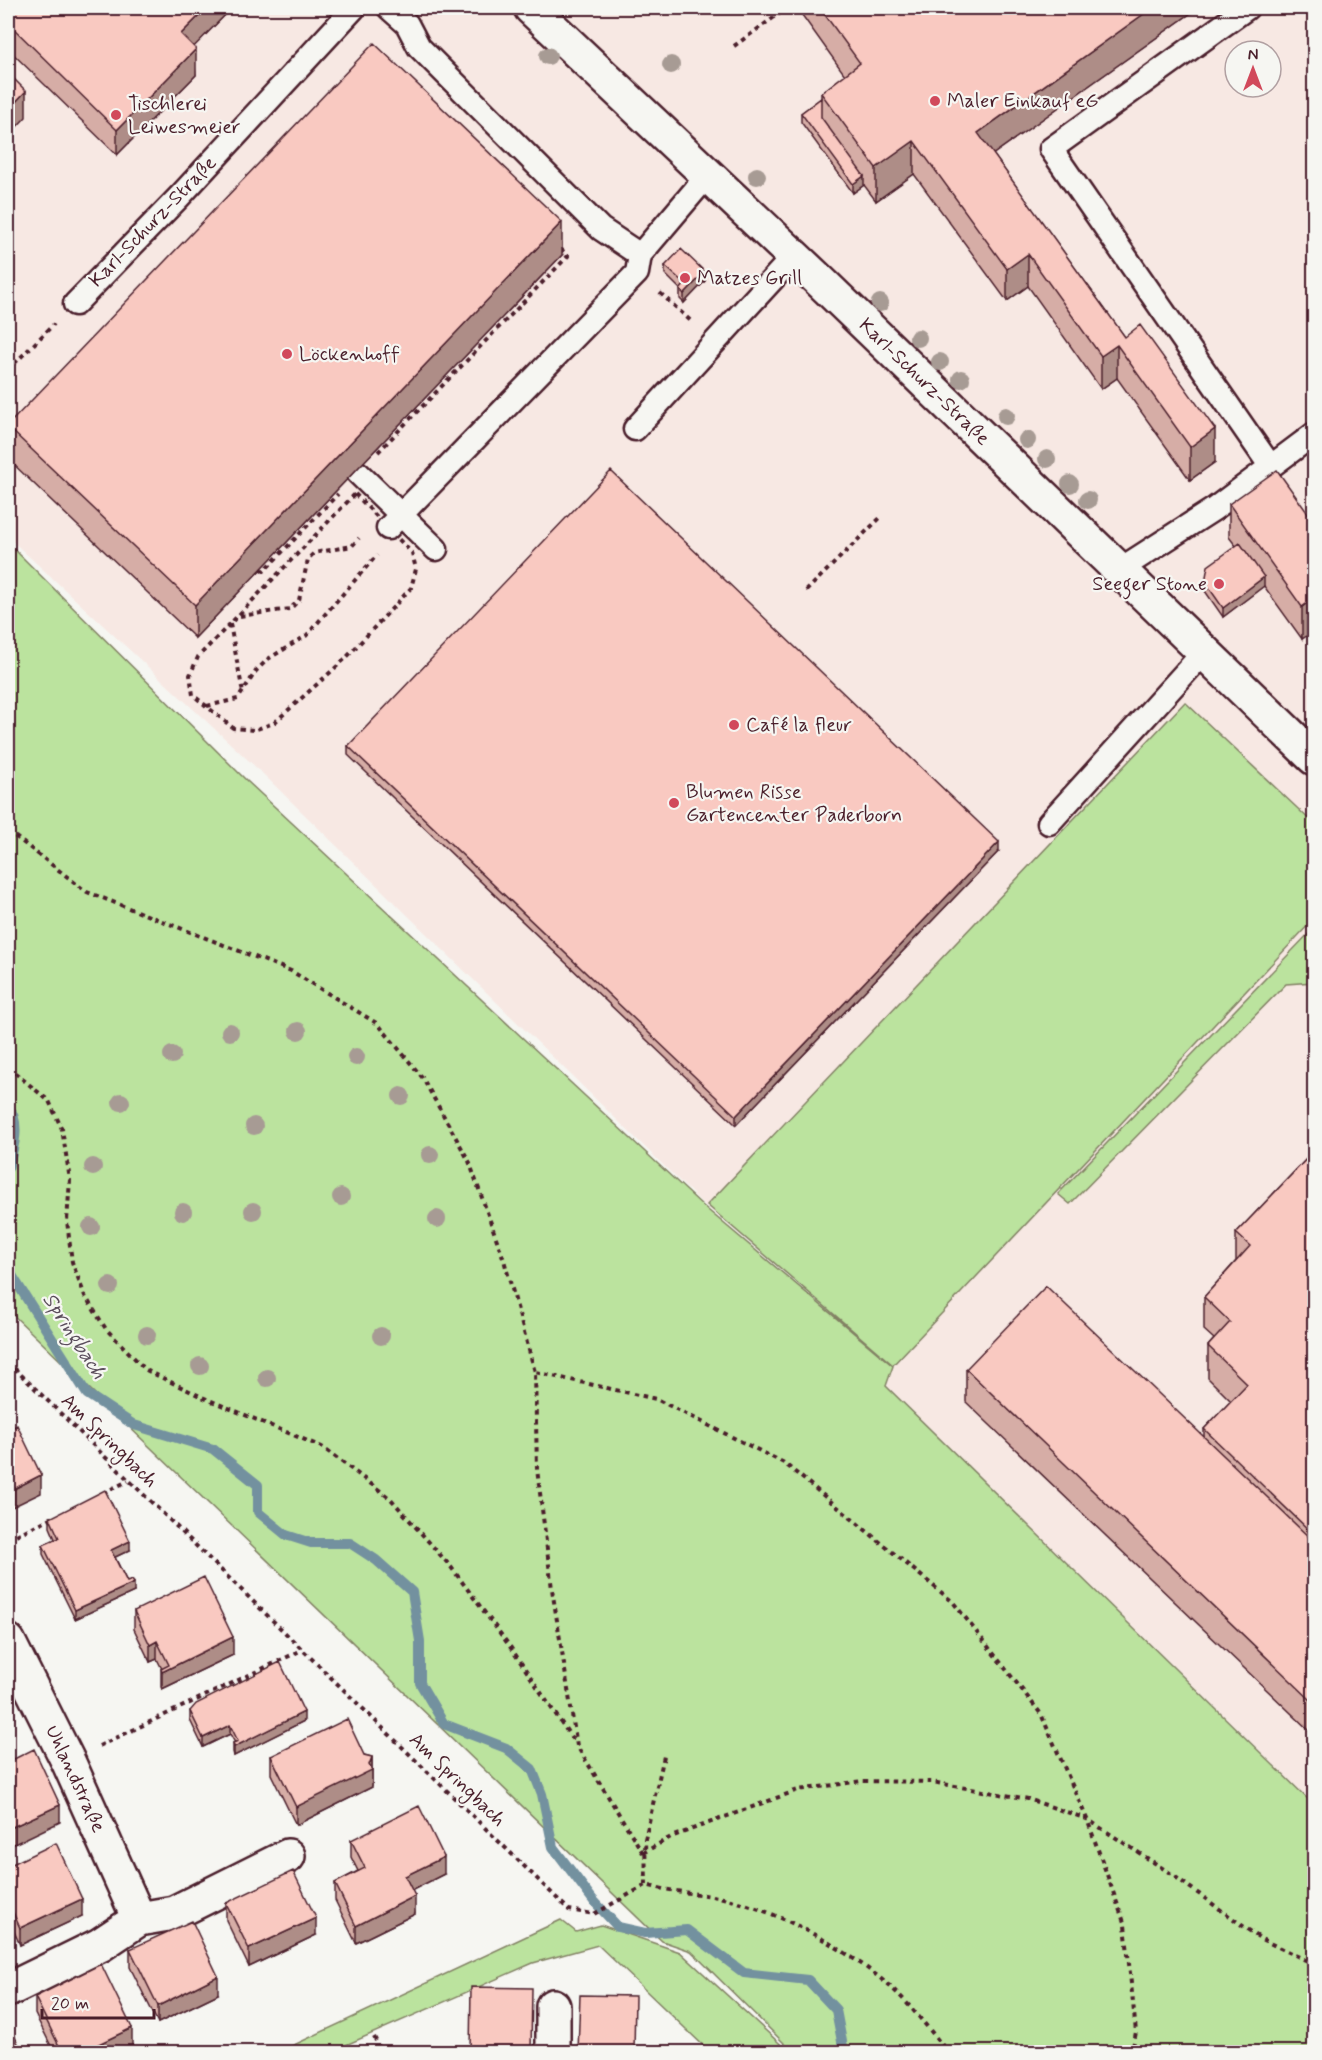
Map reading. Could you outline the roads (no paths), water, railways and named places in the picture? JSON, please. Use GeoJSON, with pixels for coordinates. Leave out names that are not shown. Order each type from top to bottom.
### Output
{"type":"FeatureCollection","features":[{"type":"Feature","properties":{"kind":"street","name":"Karl-Schurz-Straße"},"geometry":{"type":"LineString","coordinates":[[531,8],[794,256],[1314,758]]}},
{"type":"Feature","properties":{"kind":"street","name":"Uhlandstraße"},"geometry":{"type":"LineString","coordinates":[[8,1641],[68,1761],[139,1919]]}},
{"type":"Feature","properties":{"kind":"street"},"geometry":{"type":"LineString","coordinates":[[8,1990],[100,1944],[139,1919],[174,1913],[288,1856]]}},
{"type":"Feature","properties":{"kind":"street"},"geometry":{"type":"LineString","coordinates":[[553,2006],[553,2052]]}},
{"type":"Feature","properties":{"kind":"lane","name":"Karl-Schurz-Straße"},"geometry":{"type":"LineString","coordinates":[[75,304],[354,8]]}},
{"type":"Feature","properties":{"kind":"lane"},"geometry":{"type":"LineString","coordinates":[[389,8],[407,24],[418,47],[601,229],[640,255]]}},
{"type":"Feature","properties":{"kind":"lane"},"geometry":{"type":"LineString","coordinates":[[1247,8],[1051,148],[1271,466]]}},
{"type":"Feature","properties":{"kind":"lane"},"geometry":{"type":"LineString","coordinates":[[386,527],[637,273],[640,255],[708,176]]}},
{"type":"Feature","properties":{"kind":"lane"},"geometry":{"type":"LineString","coordinates":[[635,429],[794,256]]}},
{"type":"Feature","properties":{"kind":"lane"},"geometry":{"type":"LineString","coordinates":[[1119,570],[1214,509],[1314,434]]}},
{"type":"Feature","properties":{"kind":"lane"},"geometry":{"type":"LineString","coordinates":[[358,473],[386,527],[436,549]]}},
{"type":"Feature","properties":{"kind":"lane"},"geometry":{"type":"LineString","coordinates":[[1049,823],[1204,652]]}},
{"type":"Feature","properties":{"kind":"waterway","name":"Springbach"},"geometry":{"type":"LineString","coordinates":[[8,1107],[15,1120],[14,1145],[8,1168]]}},
{"type":"Feature","properties":{"kind":"waterway","name":"Springbach"},"geometry":{"type":"LineString","coordinates":[[8,1269],[87,1394],[134,1425],[213,1449],[258,1485],[258,1512],[286,1535],[311,1543],[350,1543],[376,1560],[412,1592],[420,1641],[420,1683],[444,1724],[506,1748],[532,1769],[542,1794],[553,1847],[593,1900],[618,1927],[645,1933],[687,1930],[744,1973],[808,1980],[836,2010],[844,2052]]}},
{"type":"Feature","properties":{"kind":"place","name":"Maler Einkauf eG"},"geometry":{"type":"Point","coordinates":[935,101]}},
{"type":"Feature","properties":{"kind":"place","name":"Tischlerei Leiwesmeier"},"geometry":{"type":"Point","coordinates":[116,115]}},
{"type":"Feature","properties":{"kind":"place","name":"Matzes Grill"},"geometry":{"type":"Point","coordinates":[685,278]}},
{"type":"Feature","properties":{"kind":"place","name":"Löckenhoff"},"geometry":{"type":"Point","coordinates":[287,354]}},
{"type":"Feature","properties":{"kind":"place","name":"Seeger Stone"},"geometry":{"type":"Point","coordinates":[1219,584]}},
{"type":"Feature","properties":{"kind":"place","name":"Café la fleur"},"geometry":{"type":"Point","coordinates":[734,725]}},
{"type":"Feature","properties":{"kind":"place","name":"Blumen Risse Gartencenter Paderborn"},"geometry":{"type":"Point","coordinates":[674,803]}}]}
